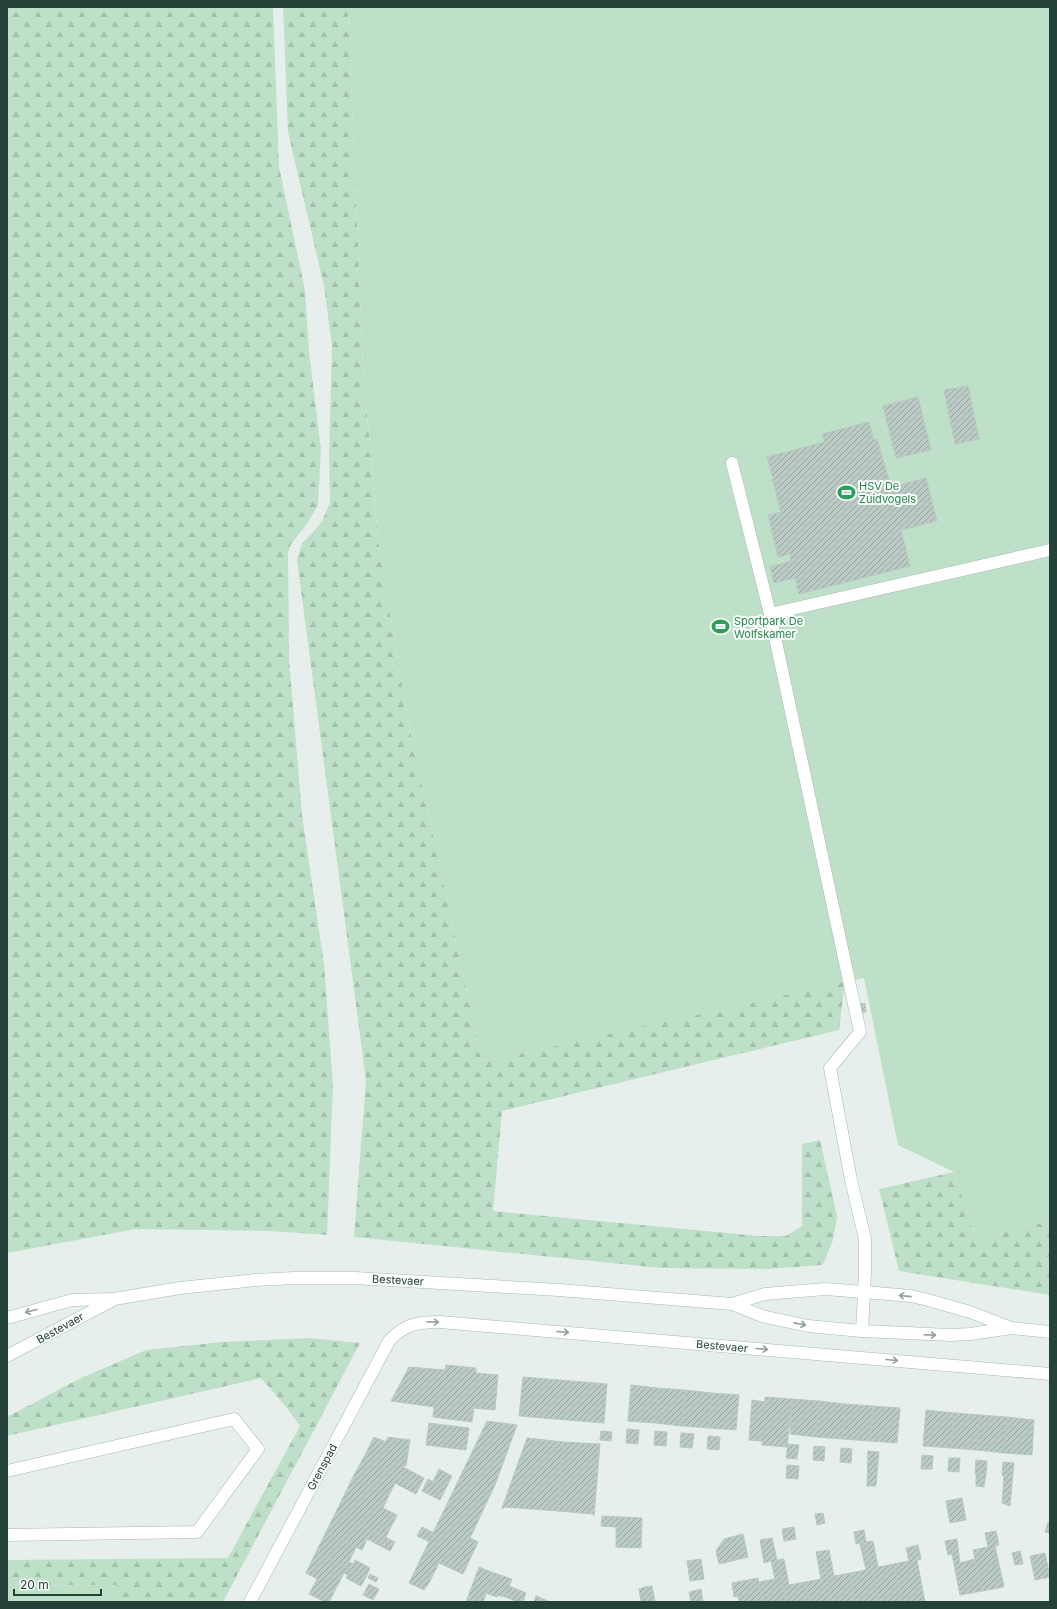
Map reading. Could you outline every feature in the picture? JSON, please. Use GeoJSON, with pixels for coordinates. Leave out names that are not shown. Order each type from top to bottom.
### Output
{"type":"FeatureCollection","features":[{"type":"Feature","properties":{"kind":"main road"},"geometry":{"type":"LineString","coordinates":[[732,463],[770,614],[860,1032],[830,1068],[851,1180],[866,1239],[862,1331]]}},
{"type":"Feature","properties":{"kind":"main road"},"geometry":{"type":"LineString","coordinates":[[770,614],[1050,550]]}},
{"type":"Feature","properties":{"kind":"main road","name":"Bestevaer"},"geometry":{"type":"LineString","coordinates":[[7,1318],[72,1300],[114,1299],[180,1288],[256,1280],[355,1278],[559,1290],[732,1304],[762,1316],[778,1320],[808,1326],[862,1331],[951,1335],[1012,1328],[1050,1332]]}},
{"type":"Feature","properties":{"kind":"main road","name":"Bestevaer"},"geometry":{"type":"LineString","coordinates":[[732,1304],[765,1294],[825,1289],[911,1296],[970,1312],[1012,1328]]}},
{"type":"Feature","properties":{"kind":"main road","name":"Bestevaer"},"geometry":{"type":"LineString","coordinates":[[7,1356],[114,1299]]}},
{"type":"Feature","properties":{"kind":"main road","name":"Bestevaer"},"geometry":{"type":"LineString","coordinates":[[397,1333],[410,1325],[423,1322],[440,1322],[1050,1374]]}},
{"type":"Feature","properties":{"kind":"main road","name":"Grenspad"},"geometry":{"type":"LineString","coordinates":[[250,1602],[389,1341],[397,1333]]}},
{"type":"Feature","properties":{"kind":"main road"},"geometry":{"type":"LineString","coordinates":[[7,1471],[234,1419],[258,1448],[197,1532],[7,1535]]}},
{"type":"Feature","properties":{"kind":"green space"},"geometry":{"type":"Polygon","coordinates":[[[7,7],[273,7],[279,167],[305,290],[309,352],[321,449],[318,505],[307,524],[291,544],[288,552],[289,659],[302,815],[324,964],[333,1085],[327,1235],[271,1231],[136,1229],[7,1253],[7,7]]]}},
{"type":"Feature","properties":{"kind":"green space"},"geometry":{"type":"Polygon","coordinates":[[[283,7],[348,7],[363,367],[378,539],[407,715],[482,1062],[843,981],[844,990],[839,1030],[502,1111],[493,1211],[759,1236],[786,1236],[802,1226],[802,1144],[820,1140],[837,1216],[833,1240],[822,1265],[768,1269],[661,1268],[354,1237],[366,1080],[297,560],[302,543],[322,521],[330,503],[329,454],[332,346],[324,286],[288,132],[283,7]]]}},
{"type":"Feature","properties":{"kind":"green space","name":"Sportpark De Wolfskamer"},"geometry":{"type":"Polygon","coordinates":[[[348,7],[1050,7],[1050,1221],[976,1239],[954,1172],[898,1145],[864,978],[482,1062],[407,715],[378,539],[363,367],[348,7]]]}},
{"type":"Feature","properties":{"kind":"green space"},"geometry":{"type":"Polygon","coordinates":[[[954,1172],[976,1239],[1050,1221],[1050,1295],[899,1271],[879,1189],[954,1172]]]}},
{"type":"Feature","properties":{"kind":"green space"},"geometry":{"type":"Polygon","coordinates":[[[309,1338],[360,1343],[223,1602],[117,1602],[117,1585],[7,1586],[7,1560],[228,1558],[300,1426],[261,1378],[7,1436],[7,1417],[79,1379],[146,1350],[222,1342],[309,1338]]]}},
{"type":"Feature","properties":{"kind":"green space"},"geometry":{"type":"Polygon","coordinates":[[[117,1585],[117,1602],[7,1602],[7,1586],[117,1585]]]}},
{"type":"Feature","properties":{"kind":"building"},"geometry":{"type":"Polygon","coordinates":[[[968,386],[979,439],[955,444],[944,390],[968,386]]]}},
{"type":"Feature","properties":{"kind":"building"},"geometry":{"type":"Polygon","coordinates":[[[918,397],[931,450],[896,458],[883,406],[918,397]]]}},
{"type":"Feature","properties":{"kind":"building"},"geometry":{"type":"Polygon","coordinates":[[[869,422],[874,440],[877,439],[891,487],[926,478],[937,521],[901,530],[910,566],[799,594],[795,578],[774,583],[770,567],[791,561],[790,554],[778,557],[768,515],[781,512],[767,457],[825,442],[822,434],[869,422]]]}},
{"type":"Feature","properties":{"kind":"building"},"geometry":{"type":"Polygon","coordinates":[[[865,1003],[866,1012],[860,1013],[858,1004],[865,1003]]]}},
{"type":"Feature","properties":{"kind":"building"},"geometry":{"type":"Polygon","coordinates":[[[446,1365],[476,1368],[476,1373],[498,1375],[495,1410],[474,1408],[472,1422],[433,1417],[434,1407],[391,1401],[409,1367],[445,1370],[446,1365]]]}},
{"type":"Feature","properties":{"kind":"building"},"geometry":{"type":"Polygon","coordinates":[[[523,1377],[607,1384],[604,1423],[519,1416],[523,1377]]]}},
{"type":"Feature","properties":{"kind":"building"},"geometry":{"type":"Polygon","coordinates":[[[631,1385],[658,1388],[655,1423],[628,1421],[631,1385]]]}},
{"type":"Feature","properties":{"kind":"building"},"geometry":{"type":"Polygon","coordinates":[[[658,1388],[685,1390],[682,1426],[655,1423],[658,1388]]]}},
{"type":"Feature","properties":{"kind":"building"},"geometry":{"type":"Polygon","coordinates":[[[685,1390],[712,1393],[709,1428],[682,1426],[685,1390]]]}},
{"type":"Feature","properties":{"kind":"building"},"geometry":{"type":"Polygon","coordinates":[[[712,1393],[739,1395],[736,1430],[709,1428],[712,1393]]]}},
{"type":"Feature","properties":{"kind":"building"},"geometry":{"type":"Polygon","coordinates":[[[765,1397],[792,1399],[787,1447],[762,1445],[762,1441],[749,1440],[752,1400],[765,1402],[765,1397]]]}},
{"type":"Feature","properties":{"kind":"building"},"geometry":{"type":"Polygon","coordinates":[[[792,1399],[819,1401],[816,1437],[790,1434],[792,1399]]]}},
{"type":"Feature","properties":{"kind":"building"},"geometry":{"type":"Polygon","coordinates":[[[819,1401],[846,1404],[843,1439],[816,1437],[819,1401]]]}},
{"type":"Feature","properties":{"kind":"building"},"geometry":{"type":"Polygon","coordinates":[[[846,1404],[873,1406],[870,1441],[843,1439],[846,1404]]]}},
{"type":"Feature","properties":{"kind":"building"},"geometry":{"type":"Polygon","coordinates":[[[873,1406],[900,1408],[897,1443],[870,1441],[873,1406]]]}},
{"type":"Feature","properties":{"kind":"building"},"geometry":{"type":"Polygon","coordinates":[[[926,1410],[954,1413],[951,1448],[923,1446],[926,1410]]]}},
{"type":"Feature","properties":{"kind":"building"},"geometry":{"type":"Polygon","coordinates":[[[954,1413],[980,1415],[977,1450],[951,1448],[954,1413]]]}},
{"type":"Feature","properties":{"kind":"building"},"geometry":{"type":"Polygon","coordinates":[[[980,1415],[1007,1417],[1004,1453],[977,1450],[980,1415]]]}},
{"type":"Feature","properties":{"kind":"building"},"geometry":{"type":"Polygon","coordinates":[[[1007,1417],[1034,1420],[1032,1455],[1004,1453],[1007,1417]]]}},
{"type":"Feature","properties":{"kind":"building"},"geometry":{"type":"Polygon","coordinates":[[[487,1421],[517,1425],[495,1485],[470,1538],[478,1542],[463,1574],[439,1563],[424,1590],[409,1583],[487,1421]]]}},
{"type":"Feature","properties":{"kind":"building"},"geometry":{"type":"Polygon","coordinates":[[[429,1423],[469,1428],[466,1450],[426,1445],[429,1423]]]}},
{"type":"Feature","properties":{"kind":"building"},"geometry":{"type":"Polygon","coordinates":[[[627,1429],[639,1430],[638,1444],[626,1443],[627,1429]]]}},
{"type":"Feature","properties":{"kind":"building"},"geometry":{"type":"Polygon","coordinates":[[[601,1431],[612,1432],[611,1441],[600,1440],[601,1431]]]}},
{"type":"Feature","properties":{"kind":"building"},"geometry":{"type":"Polygon","coordinates":[[[655,1431],[667,1432],[666,1446],[654,1445],[655,1431]]]}},
{"type":"Feature","properties":{"kind":"building"},"geometry":{"type":"Polygon","coordinates":[[[681,1433],[694,1434],[692,1448],[680,1447],[681,1433]]]}},
{"type":"Feature","properties":{"kind":"building"},"geometry":{"type":"Polygon","coordinates":[[[708,1436],[720,1437],[719,1450],[707,1449],[708,1436]]]}},
{"type":"Feature","properties":{"kind":"building"},"geometry":{"type":"Polygon","coordinates":[[[374,1437],[386,1442],[388,1437],[410,1440],[406,1466],[404,1465],[403,1467],[424,1478],[420,1486],[364,1457],[374,1437]]]}},
{"type":"Feature","properties":{"kind":"building"},"geometry":{"type":"Polygon","coordinates":[[[527,1438],[563,1442],[558,1511],[502,1508],[527,1438]]]}},
{"type":"Feature","properties":{"kind":"building"},"geometry":{"type":"Polygon","coordinates":[[[563,1442],[600,1444],[594,1516],[593,1514],[558,1511],[563,1442]]]}},
{"type":"Feature","properties":{"kind":"building"},"geometry":{"type":"Polygon","coordinates":[[[788,1444],[799,1445],[797,1459],[786,1458],[788,1444]]]}},
{"type":"Feature","properties":{"kind":"building"},"geometry":{"type":"Polygon","coordinates":[[[814,1446],[825,1447],[824,1461],[813,1460],[814,1446]]]}},
{"type":"Feature","properties":{"kind":"building"},"geometry":{"type":"Polygon","coordinates":[[[841,1448],[852,1449],[851,1463],[840,1462],[841,1448]]]}},
{"type":"Feature","properties":{"kind":"building"},"geometry":{"type":"Polygon","coordinates":[[[868,1451],[879,1452],[876,1486],[867,1486],[868,1451]]]}},
{"type":"Feature","properties":{"kind":"building"},"geometry":{"type":"Polygon","coordinates":[[[922,1455],[933,1456],[932,1469],[921,1469],[922,1455]]]}},
{"type":"Feature","properties":{"kind":"building"},"geometry":{"type":"Polygon","coordinates":[[[364,1457],[420,1486],[416,1494],[395,1483],[389,1495],[353,1477],[364,1457]]]}},
{"type":"Feature","properties":{"kind":"building"},"geometry":{"type":"Polygon","coordinates":[[[949,1458],[960,1458],[959,1472],[948,1471],[949,1458]]]}},
{"type":"Feature","properties":{"kind":"building"},"geometry":{"type":"Polygon","coordinates":[[[976,1460],[987,1461],[986,1474],[975,1473],[976,1460]]]}},
{"type":"Feature","properties":{"kind":"building"},"geometry":{"type":"Polygon","coordinates":[[[1003,1462],[1014,1463],[1010,1506],[1002,1503],[1004,1476],[1002,1475],[1003,1462]]]}},
{"type":"Feature","properties":{"kind":"building"},"geometry":{"type":"Polygon","coordinates":[[[787,1465],[799,1466],[798,1479],[786,1478],[787,1465]]]}},
{"type":"Feature","properties":{"kind":"building"},"geometry":{"type":"Polygon","coordinates":[[[439,1469],[452,1476],[446,1488],[433,1482],[439,1469]]]}},
{"type":"Feature","properties":{"kind":"building"},"geometry":{"type":"Polygon","coordinates":[[[976,1473],[986,1474],[984,1487],[976,1486],[976,1473]]]}},
{"type":"Feature","properties":{"kind":"building"},"geometry":{"type":"Polygon","coordinates":[[[353,1477],[389,1495],[383,1508],[397,1515],[386,1537],[336,1512],[353,1477]]]}},
{"type":"Feature","properties":{"kind":"building"},"geometry":{"type":"Polygon","coordinates":[[[428,1479],[446,1488],[440,1500],[422,1491],[428,1479]]]}},
{"type":"Feature","properties":{"kind":"building"},"geometry":{"type":"Polygon","coordinates":[[[962,1498],[966,1520],[950,1523],[946,1501],[962,1498]]]}},
{"type":"Feature","properties":{"kind":"building"},"geometry":{"type":"Polygon","coordinates":[[[336,1512],[395,1542],[390,1551],[367,1539],[362,1550],[326,1532],[336,1512]]]}},
{"type":"Feature","properties":{"kind":"building"},"geometry":{"type":"Polygon","coordinates":[[[823,1513],[825,1523],[817,1525],[815,1514],[823,1513]]]}},
{"type":"Feature","properties":{"kind":"building"},"geometry":{"type":"Polygon","coordinates":[[[602,1516],[642,1518],[641,1548],[616,1547],[616,1527],[601,1526],[602,1516]]]}},
{"type":"Feature","properties":{"kind":"building"},"geometry":{"type":"Polygon","coordinates":[[[1048,1522],[1050,1522],[1050,1533],[1045,1532],[1048,1522]]]}},
{"type":"Feature","properties":{"kind":"building"},"geometry":{"type":"Polygon","coordinates":[[[422,1527],[434,1533],[430,1542],[417,1536],[422,1527]]]}},
{"type":"Feature","properties":{"kind":"building"},"geometry":{"type":"Polygon","coordinates":[[[794,1527],[796,1539],[784,1541],[782,1529],[794,1527]]]}},
{"type":"Feature","properties":{"kind":"building"},"geometry":{"type":"Polygon","coordinates":[[[864,1530],[866,1542],[856,1544],[854,1532],[864,1530]]]}},
{"type":"Feature","properties":{"kind":"building"},"geometry":{"type":"Polygon","coordinates":[[[996,1531],[999,1545],[995,1546],[1004,1587],[982,1591],[973,1550],[988,1547],[985,1533],[996,1531]]]}},
{"type":"Feature","properties":{"kind":"building"},"geometry":{"type":"Polygon","coordinates":[[[326,1532],[356,1547],[349,1562],[353,1564],[355,1560],[370,1568],[366,1577],[316,1552],[326,1532]]]}},
{"type":"Feature","properties":{"kind":"building"},"geometry":{"type":"Polygon","coordinates":[[[743,1534],[748,1557],[719,1564],[716,1551],[724,1539],[743,1534]]]}},
{"type":"Feature","properties":{"kind":"building"},"geometry":{"type":"Polygon","coordinates":[[[772,1538],[786,1602],[763,1602],[759,1582],[775,1579],[771,1561],[764,1563],[760,1540],[772,1538]]]}},
{"type":"Feature","properties":{"kind":"building"},"geometry":{"type":"Polygon","coordinates":[[[957,1539],[960,1563],[975,1559],[982,1591],[960,1595],[952,1554],[948,1555],[945,1541],[957,1539]]]}},
{"type":"Feature","properties":{"kind":"building"},"geometry":{"type":"Polygon","coordinates":[[[873,1541],[878,1567],[894,1564],[902,1602],[879,1602],[866,1542],[873,1541]]]}},
{"type":"Feature","properties":{"kind":"building"},"geometry":{"type":"Polygon","coordinates":[[[866,1542],[879,1602],[855,1602],[850,1573],[866,1570],[860,1544],[866,1542]]]}},
{"type":"Feature","properties":{"kind":"building"},"geometry":{"type":"Polygon","coordinates":[[[918,1545],[921,1559],[917,1560],[925,1602],[902,1602],[894,1564],[909,1561],[906,1548],[918,1545]]]}},
{"type":"Feature","properties":{"kind":"building"},"geometry":{"type":"Polygon","coordinates":[[[829,1550],[834,1576],[850,1573],[855,1602],[832,1602],[822,1551],[829,1550]]]}},
{"type":"Feature","properties":{"kind":"building"},"geometry":{"type":"Polygon","coordinates":[[[822,1551],[832,1602],[809,1602],[805,1582],[821,1579],[816,1552],[822,1551]]]}},
{"type":"Feature","properties":{"kind":"building"},"geometry":{"type":"Polygon","coordinates":[[[1020,1551],[1023,1564],[1015,1565],[1012,1553],[1020,1551]]]}},
{"type":"Feature","properties":{"kind":"building"},"geometry":{"type":"Polygon","coordinates":[[[316,1552],[366,1577],[361,1586],[346,1578],[348,1575],[344,1573],[329,1602],[325,1602],[309,1594],[317,1579],[306,1573],[316,1552]]]}},
{"type":"Feature","properties":{"kind":"building"},"geometry":{"type":"Polygon","coordinates":[[[1045,1553],[1050,1577],[1035,1580],[1030,1556],[1045,1553]]]}},
{"type":"Feature","properties":{"kind":"building"},"geometry":{"type":"Polygon","coordinates":[[[701,1559],[704,1579],[690,1581],[687,1561],[701,1559]]]}},
{"type":"Feature","properties":{"kind":"building"},"geometry":{"type":"Polygon","coordinates":[[[784,1559],[789,1585],[805,1582],[809,1602],[786,1602],[778,1560],[784,1559]]]}},
{"type":"Feature","properties":{"kind":"building"},"geometry":{"type":"Polygon","coordinates":[[[479,1567],[494,1573],[483,1602],[466,1602],[479,1567]]]}},
{"type":"Feature","properties":{"kind":"building"},"geometry":{"type":"Polygon","coordinates":[[[494,1573],[512,1579],[505,1597],[498,1595],[497,1597],[486,1593],[494,1573]]]}},
{"type":"Feature","properties":{"kind":"building"},"geometry":{"type":"Polygon","coordinates":[[[370,1574],[378,1578],[376,1582],[368,1578],[370,1574]]]}},
{"type":"Feature","properties":{"kind":"building"},"geometry":{"type":"Polygon","coordinates":[[[758,1578],[763,1602],[739,1602],[738,1596],[734,1597],[732,1583],[758,1578]]]}},
{"type":"Feature","properties":{"kind":"building"},"geometry":{"type":"Polygon","coordinates":[[[369,1584],[379,1589],[373,1600],[363,1595],[369,1584]]]}},
{"type":"Feature","properties":{"kind":"building"},"geometry":{"type":"Polygon","coordinates":[[[509,1586],[526,1593],[523,1602],[518,1602],[505,1597],[509,1586]]]}},
{"type":"Feature","properties":{"kind":"building"},"geometry":{"type":"Polygon","coordinates":[[[652,1586],[655,1602],[648,1602],[645,1587],[652,1586]]]}},
{"type":"Feature","properties":{"kind":"building"},"geometry":{"type":"Polygon","coordinates":[[[645,1587],[648,1602],[641,1602],[639,1589],[645,1587]]]}},
{"type":"Feature","properties":{"kind":"building"},"geometry":{"type":"Polygon","coordinates":[[[701,1589],[703,1602],[691,1602],[689,1592],[701,1589]]]}},
{"type":"Feature","properties":{"kind":"building"},"geometry":{"type":"Polygon","coordinates":[[[536,1596],[550,1602],[534,1602],[536,1596]]]}},
{"type":"Feature","properties":{"kind":"place","name":"HSV De Zuidvogels"},"geometry":{"type":"Point","coordinates":[846,492]}},
{"type":"Feature","properties":{"kind":"place","name":"Sportpark De Wolfskamer"},"geometry":{"type":"Point","coordinates":[721,627]}}]}
